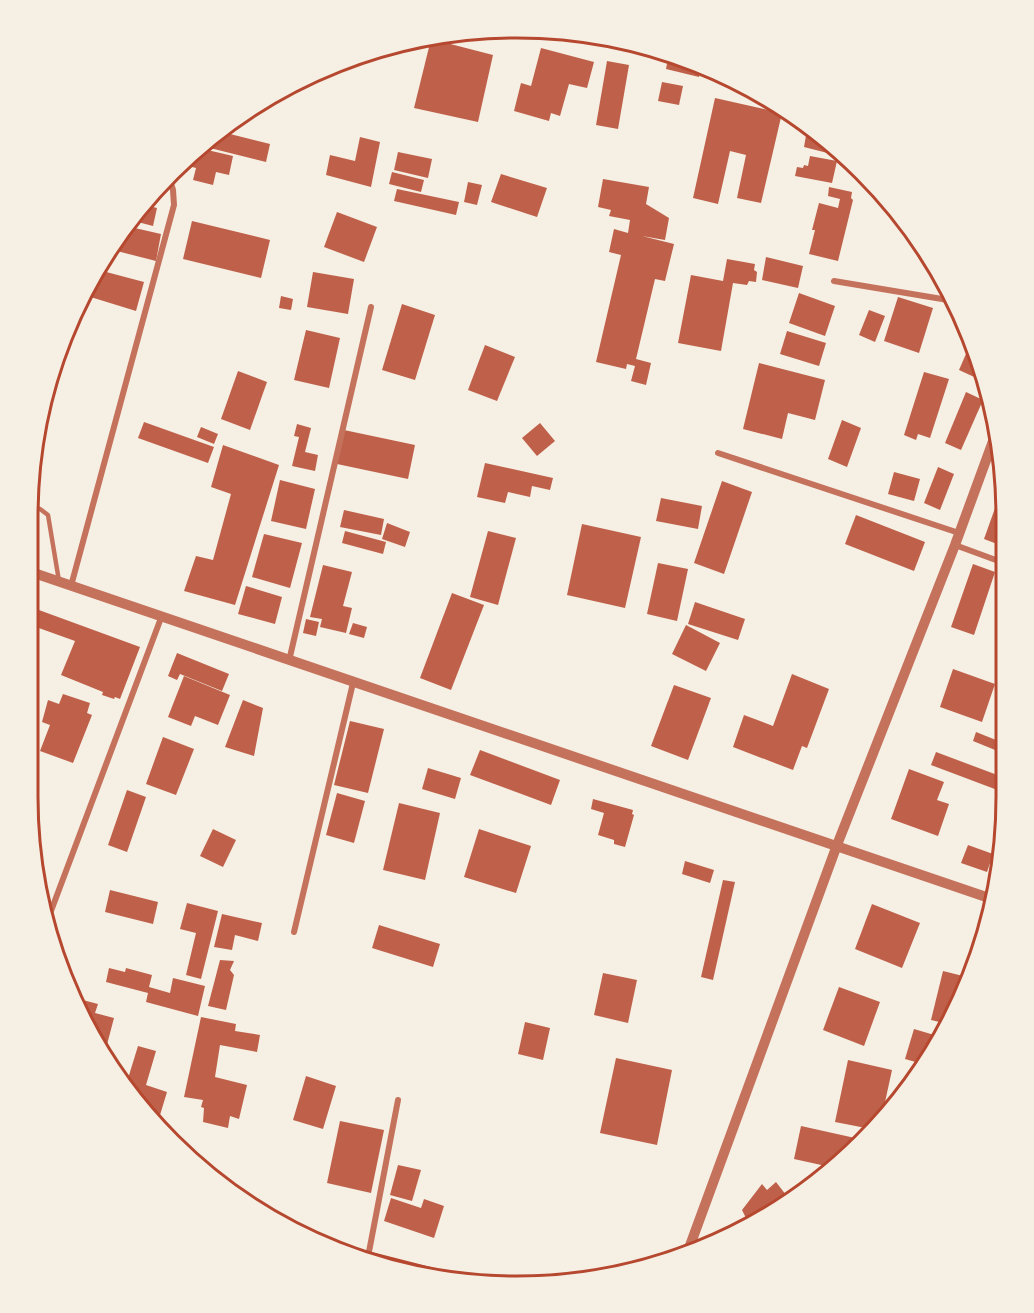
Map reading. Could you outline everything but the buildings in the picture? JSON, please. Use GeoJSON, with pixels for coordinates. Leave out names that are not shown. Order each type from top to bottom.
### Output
{"type":"FeatureCollection","features":[{"type":"Feature","properties":{"kind":"street"},"geometry":{"type":"LineString","coordinates":[[71,586],[174,205],[171,185]]}},
{"type":"Feature","properties":{"kind":"street"},"geometry":{"type":"LineString","coordinates":[[834,281],[944,299]]}},
{"type":"Feature","properties":{"kind":"street"},"geometry":{"type":"LineString","coordinates":[[289,661],[371,307]]}},
{"type":"Feature","properties":{"kind":"street"},"geometry":{"type":"LineString","coordinates":[[691,1242],[837,845],[991,448]]}},
{"type":"Feature","properties":{"kind":"street"},"geometry":{"type":"LineString","coordinates":[[718,453],[959,533]]}},
{"type":"Feature","properties":{"kind":"street"},"geometry":{"type":"LineString","coordinates":[[955,545],[996,560]]}},
{"type":"Feature","properties":{"kind":"street"},"geometry":{"type":"LineString","coordinates":[[38,575],[985,897]]}},
{"type":"Feature","properties":{"kind":"street"},"geometry":{"type":"LineString","coordinates":[[52,910],[161,618]]}},
{"type":"Feature","properties":{"kind":"street"},"geometry":{"type":"LineString","coordinates":[[294,932],[353,683]]}},
{"type":"Feature","properties":{"kind":"street"},"geometry":{"type":"LineString","coordinates":[[369,1252],[398,1100]]}},
{"type":"Feature","properties":{"kind":"lane"},"geometry":{"type":"LineString","coordinates":[[38,508],[48,515],[59,582]]}}]}
